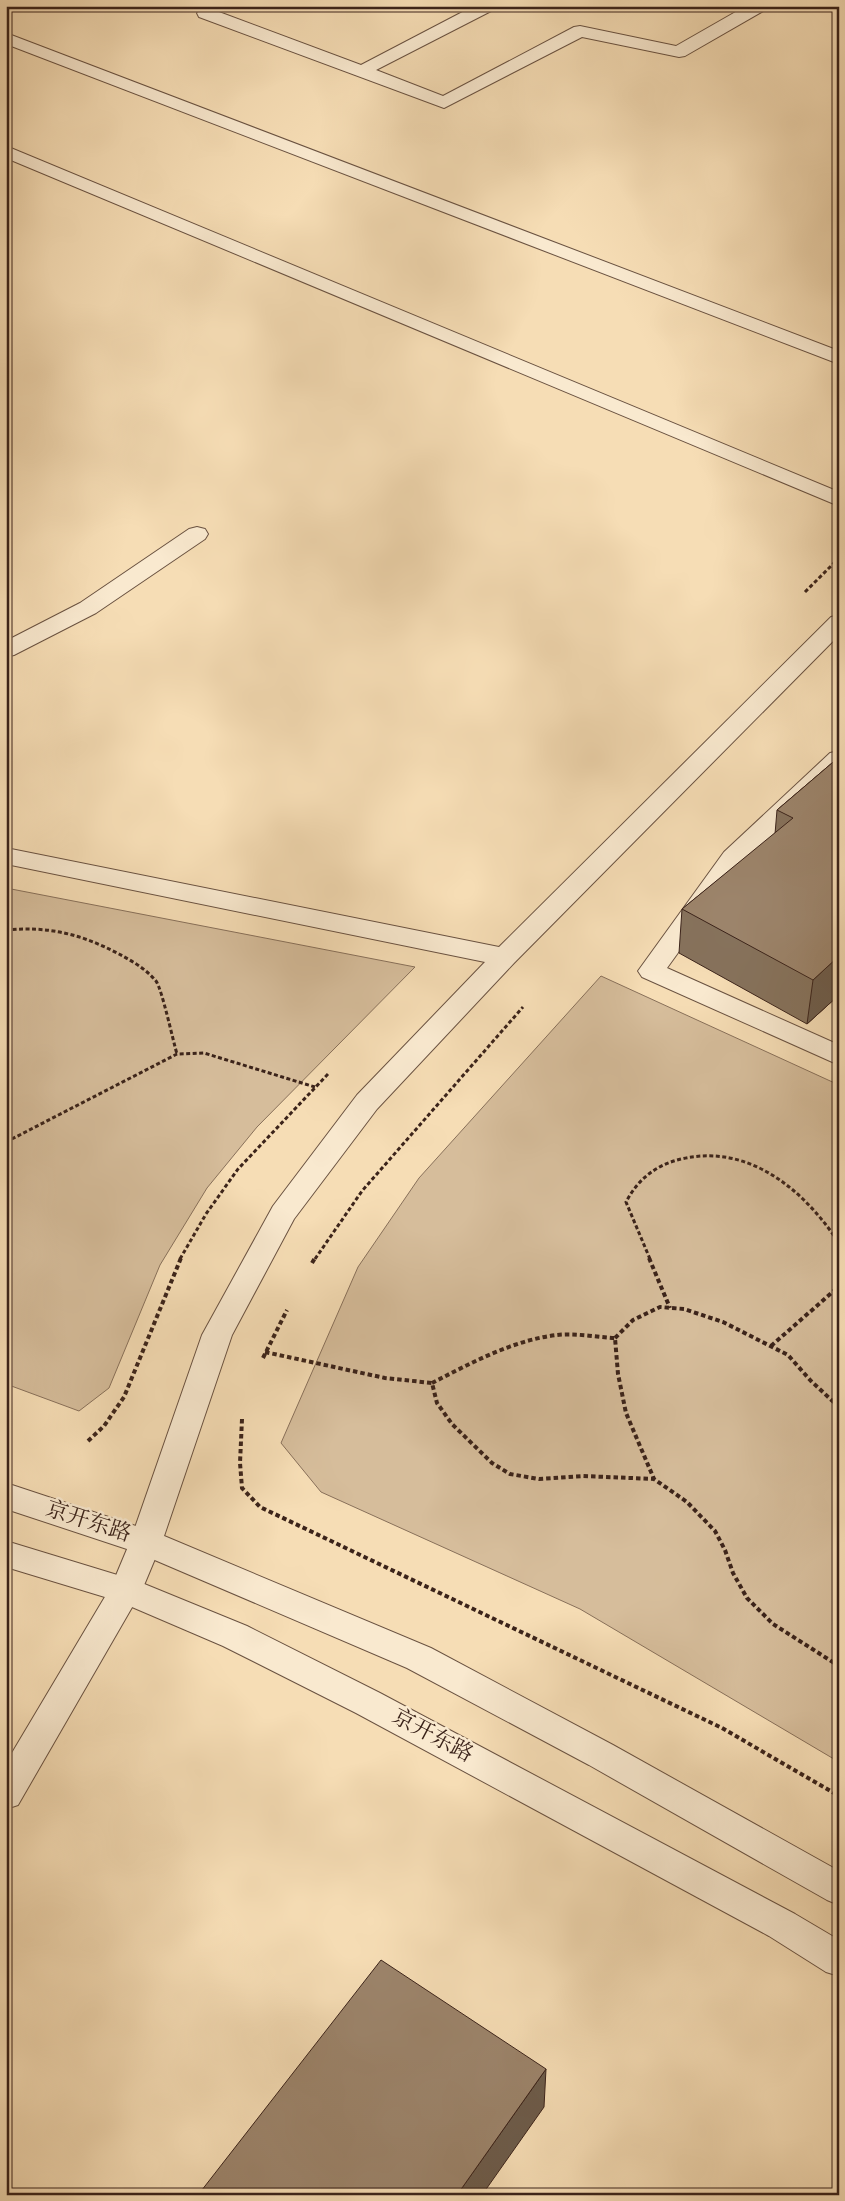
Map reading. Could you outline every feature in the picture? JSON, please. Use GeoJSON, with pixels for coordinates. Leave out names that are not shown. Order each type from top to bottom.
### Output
{"type":"FeatureCollection","features":[{"type":"Feature","properties":{"kind":"street"},"geometry":{"type":"LineString","coordinates":[[362,71],[488,6]]}},
{"type":"Feature","properties":{"kind":"street"},"geometry":{"type":"LineString","coordinates":[[205,9],[444,103],[580,31],[679,52],[759,6]]}},
{"type":"Feature","properties":{"kind":"street"},"geometry":{"type":"LineString","coordinates":[[6,38],[839,358]]}},
{"type":"Feature","properties":{"kind":"street"},"geometry":{"type":"LineString","coordinates":[[6,151],[839,500]]}},
{"type":"Feature","properties":{"kind":"street"},"geometry":{"type":"LineString","coordinates":[[6,650],[88,608],[197,534]]}},
{"type":"Feature","properties":{"kind":"street"},"geometry":{"type":"LineString","coordinates":[[6,1794],[126,1590],[146,1542],[217,1335],[283,1213],[367,1102],[505,956],[839,622]]}},
{"type":"Feature","properties":{"kind":"street"},"geometry":{"type":"LineString","coordinates":[[839,758],[733,858],[651,970],[839,1056]]}},
{"type":"Feature","properties":{"kind":"street"},"geometry":{"type":"LineString","coordinates":[[6,856],[505,956]]}},
{"type":"Feature","properties":{"kind":"street","name":"京开东路"},"geometry":{"type":"LineString","coordinates":[[6,1496],[146,1542],[418,1658],[601,1755],[839,1889]]}},
{"type":"Feature","properties":{"kind":"street","name":"京开东路"},"geometry":{"type":"LineString","coordinates":[[6,1554],[126,1590],[235,1636],[368,1702],[782,1925],[839,1960]]}},
{"type":"Feature","properties":{"kind":"path"},"geometry":{"type":"LineString","coordinates":[[6,930],[27,928],[56,930],[93,940],[135,962],[157,982],[177,1054]]}},
{"type":"Feature","properties":{"kind":"path"},"geometry":{"type":"LineString","coordinates":[[308,1268],[362,1191],[524,1006]]}},
{"type":"Feature","properties":{"kind":"path"},"geometry":{"type":"LineString","coordinates":[[6,1142],[177,1054],[204,1053],[314,1088]]}},
{"type":"Feature","properties":{"kind":"path"},"geometry":{"type":"LineString","coordinates":[[670,1308],[626,1202],[632,1188],[648,1174],[664,1164],[706,1154],[726,1155],[767,1170],[789,1186],[837,1236],[839,1243]]}},
{"type":"Feature","properties":{"kind":"path"},"geometry":{"type":"LineString","coordinates":[[772,1346],[836,1289],[839,1282]]}},
{"type":"Feature","properties":{"kind":"path"},"geometry":{"type":"LineString","coordinates":[[261,1361],[291,1302]]}},
{"type":"Feature","properties":{"kind":"path"},"geometry":{"type":"LineString","coordinates":[[266,1352],[385,1378],[432,1384],[475,1361],[523,1342],[559,1335],[615,1338],[633,1320],[660,1307],[684,1309],[723,1322],[788,1355],[811,1381],[839,1407]]}},
{"type":"Feature","properties":{"kind":"path"},"geometry":{"type":"LineString","coordinates":[[615,1338],[618,1374],[626,1413],[654,1478],[687,1502],[715,1531],[725,1550],[733,1573],[747,1598],[773,1624],[839,1666]]}},
{"type":"Feature","properties":{"kind":"path"},"geometry":{"type":"LineString","coordinates":[[432,1384],[437,1403],[452,1424],[492,1463],[510,1474],[539,1479],[583,1476],[654,1478]]}},
{"type":"Feature","properties":{"kind":"path"},"geometry":{"type":"LineString","coordinates":[[242,1416],[240,1463],[242,1488],[260,1506],[722,1728],[839,1796]]}},
{"type":"Feature","properties":{"kind":"shaded area"},"geometry":{"type":"Polygon","coordinates":[[[6,888],[415,967],[257,1127],[207,1188],[160,1265],[109,1388],[79,1411],[6,1384],[6,888]]]}},
{"type":"Feature","properties":{"kind":"shaded area"},"geometry":{"type":"Polygon","coordinates":[[[601,976],[839,1085],[839,1762],[580,1609],[321,1492],[281,1443],[358,1267],[419,1178],[601,976]]]}},
{"type":"Feature","properties":{"kind":"building"},"geometry":{"type":"Polygon","coordinates":[[[839,757],[839,956],[813,980],[682,909],[793,818],[777,810],[839,757]]]}},
{"type":"Feature","properties":{"kind":"building"},"geometry":{"type":"Polygon","coordinates":[[[381,1960],[546,2069],[457,2195],[198,2195],[381,1960]]]}}]}
